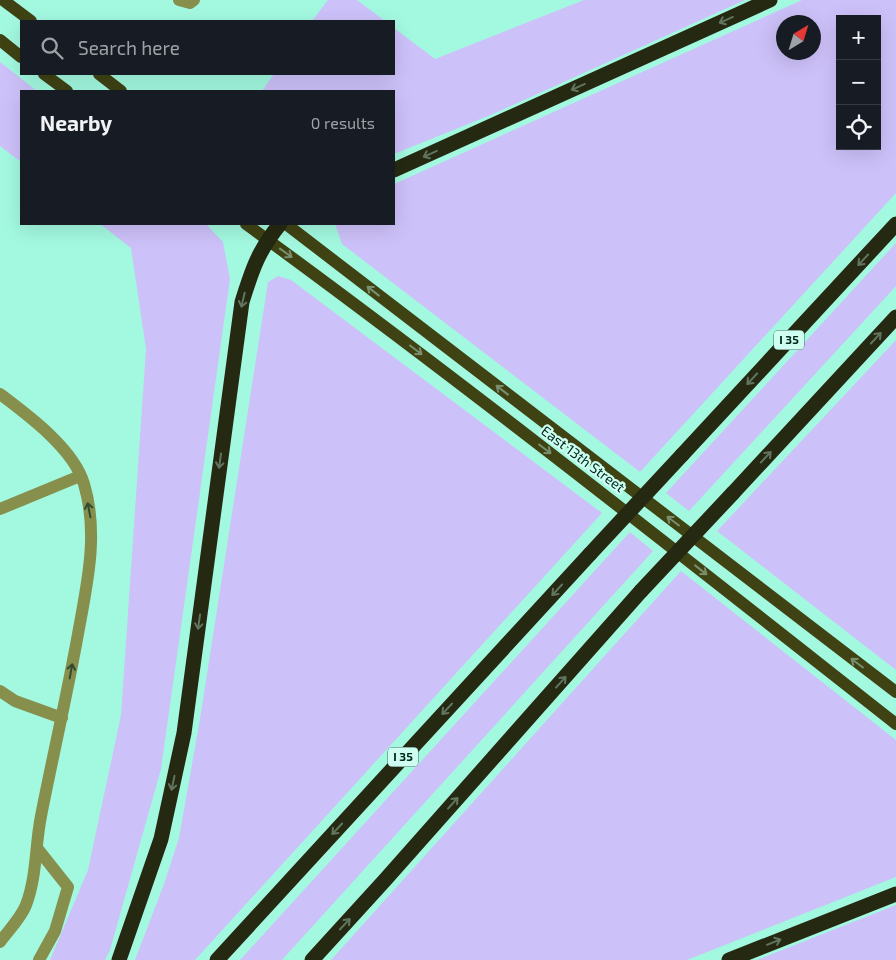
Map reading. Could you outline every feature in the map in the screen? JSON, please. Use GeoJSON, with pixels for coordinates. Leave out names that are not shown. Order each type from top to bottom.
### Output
{"type":"FeatureCollection","features":[{"type":"Feature","properties":{"kind":"highway"},"geometry":{"type":"LineString","coordinates":[[395,170],[770,0]]}},
{"type":"Feature","properties":{"kind":"highway","name":"I 35"},"geometry":{"type":"LineString","coordinates":[[217,960],[896,224]]}},
{"type":"Feature","properties":{"kind":"highway"},"geometry":{"type":"LineString","coordinates":[[119,960],[161,839],[184,733],[242,302],[252,268],[268,239],[279,225]]}},
{"type":"Feature","properties":{"kind":"highway"},"geometry":{"type":"LineString","coordinates":[[312,960],[392,873],[641,592],[896,317]]}},
{"type":"Feature","properties":{"kind":"highway"},"geometry":{"type":"LineString","coordinates":[[729,960],[896,894]]}},
{"type":"Feature","properties":{"kind":"main road"},"geometry":{"type":"LineString","coordinates":[[3,0],[29,20]]}},
{"type":"Feature","properties":{"kind":"main road"},"geometry":{"type":"LineString","coordinates":[[0,40],[20,55]]}},
{"type":"Feature","properties":{"kind":"main road"},"geometry":{"type":"LineString","coordinates":[[45,75],[66,90]]}},
{"type":"Feature","properties":{"kind":"main road"},"geometry":{"type":"LineString","coordinates":[[100,75],[120,90]]}},
{"type":"Feature","properties":{"kind":"main road","name":"East 13th Street"},"geometry":{"type":"LineString","coordinates":[[247,225],[605,494],[896,724]]}},
{"type":"Feature","properties":{"kind":"main road","name":"East 13th Street"},"geometry":{"type":"LineString","coordinates":[[287,225],[896,692]]}},
{"type":"Feature","properties":{"kind":"lane"},"geometry":{"type":"LineString","coordinates":[[180,1],[190,3],[194,0]]}},
{"type":"Feature","properties":{"kind":"lane"},"geometry":{"type":"LineString","coordinates":[[0,394],[59,443],[84,482],[92,526],[88,573],[62,718],[40,818],[35,870],[26,907],[0,942]]}},
{"type":"Feature","properties":{"kind":"lane"},"geometry":{"type":"LineString","coordinates":[[0,509],[80,476]]}},
{"type":"Feature","properties":{"kind":"lane"},"geometry":{"type":"LineString","coordinates":[[0,692],[15,701],[62,718]]}},
{"type":"Feature","properties":{"kind":"lane"},"geometry":{"type":"LineString","coordinates":[[37,848],[68,887],[55,931],[38,960]]}},
{"type":"Feature","properties":{"kind":"shaded area"},"geometry":{"type":"Polygon","coordinates":[[[328,0],[357,0],[384,20],[313,20],[328,0]]]}},
{"type":"Feature","properties":{"kind":"shaded area"},"geometry":{"type":"Polygon","coordinates":[[[584,0],[745,0],[493,114],[395,154],[395,90],[263,90],[273,75],[395,75],[395,29],[435,59],[584,0]]]}},
{"type":"Feature","properties":{"kind":"shaded area"},"geometry":{"type":"Polygon","coordinates":[[[802,0],[896,0],[896,193],[640,472],[342,244],[335,225],[395,225],[395,184],[802,0]]]}},
{"type":"Feature","properties":{"kind":"shaded area"},"geometry":{"type":"Polygon","coordinates":[[[0,62],[36,90],[20,90],[20,161],[0,146],[0,62]]]}},
{"type":"Feature","properties":{"kind":"shaded area"},"geometry":{"type":"Polygon","coordinates":[[[101,225],[207,225],[223,242],[230,279],[161,769],[110,950],[105,960],[50,960],[88,870],[121,715],[146,349],[131,248],[101,225]]]}},
{"type":"Feature","properties":{"kind":"shaded area"},"geometry":{"type":"Polygon","coordinates":[[[896,243],[896,286],[689,511],[666,493],[896,243]]]}},
{"type":"Feature","properties":{"kind":"shaded area"},"geometry":{"type":"Polygon","coordinates":[[[278,276],[291,280],[602,513],[195,960],[135,960],[179,838],[200,719],[268,282],[278,276]]]}},
{"type":"Feature","properties":{"kind":"shaded area"},"geometry":{"type":"Polygon","coordinates":[[[896,340],[896,670],[717,531],[896,340]]]}},
{"type":"Feature","properties":{"kind":"shaded area"},"geometry":{"type":"Polygon","coordinates":[[[630,532],[653,551],[282,960],[240,960],[630,532]]]}},
{"type":"Feature","properties":{"kind":"shaded area"},"geometry":{"type":"Polygon","coordinates":[[[681,571],[896,740],[896,877],[687,960],[331,960],[681,571]]]}},
{"type":"Feature","properties":{"kind":"shaded area"},"geometry":{"type":"Polygon","coordinates":[[[896,905],[896,960],[757,960],[896,905]]]}}]}
